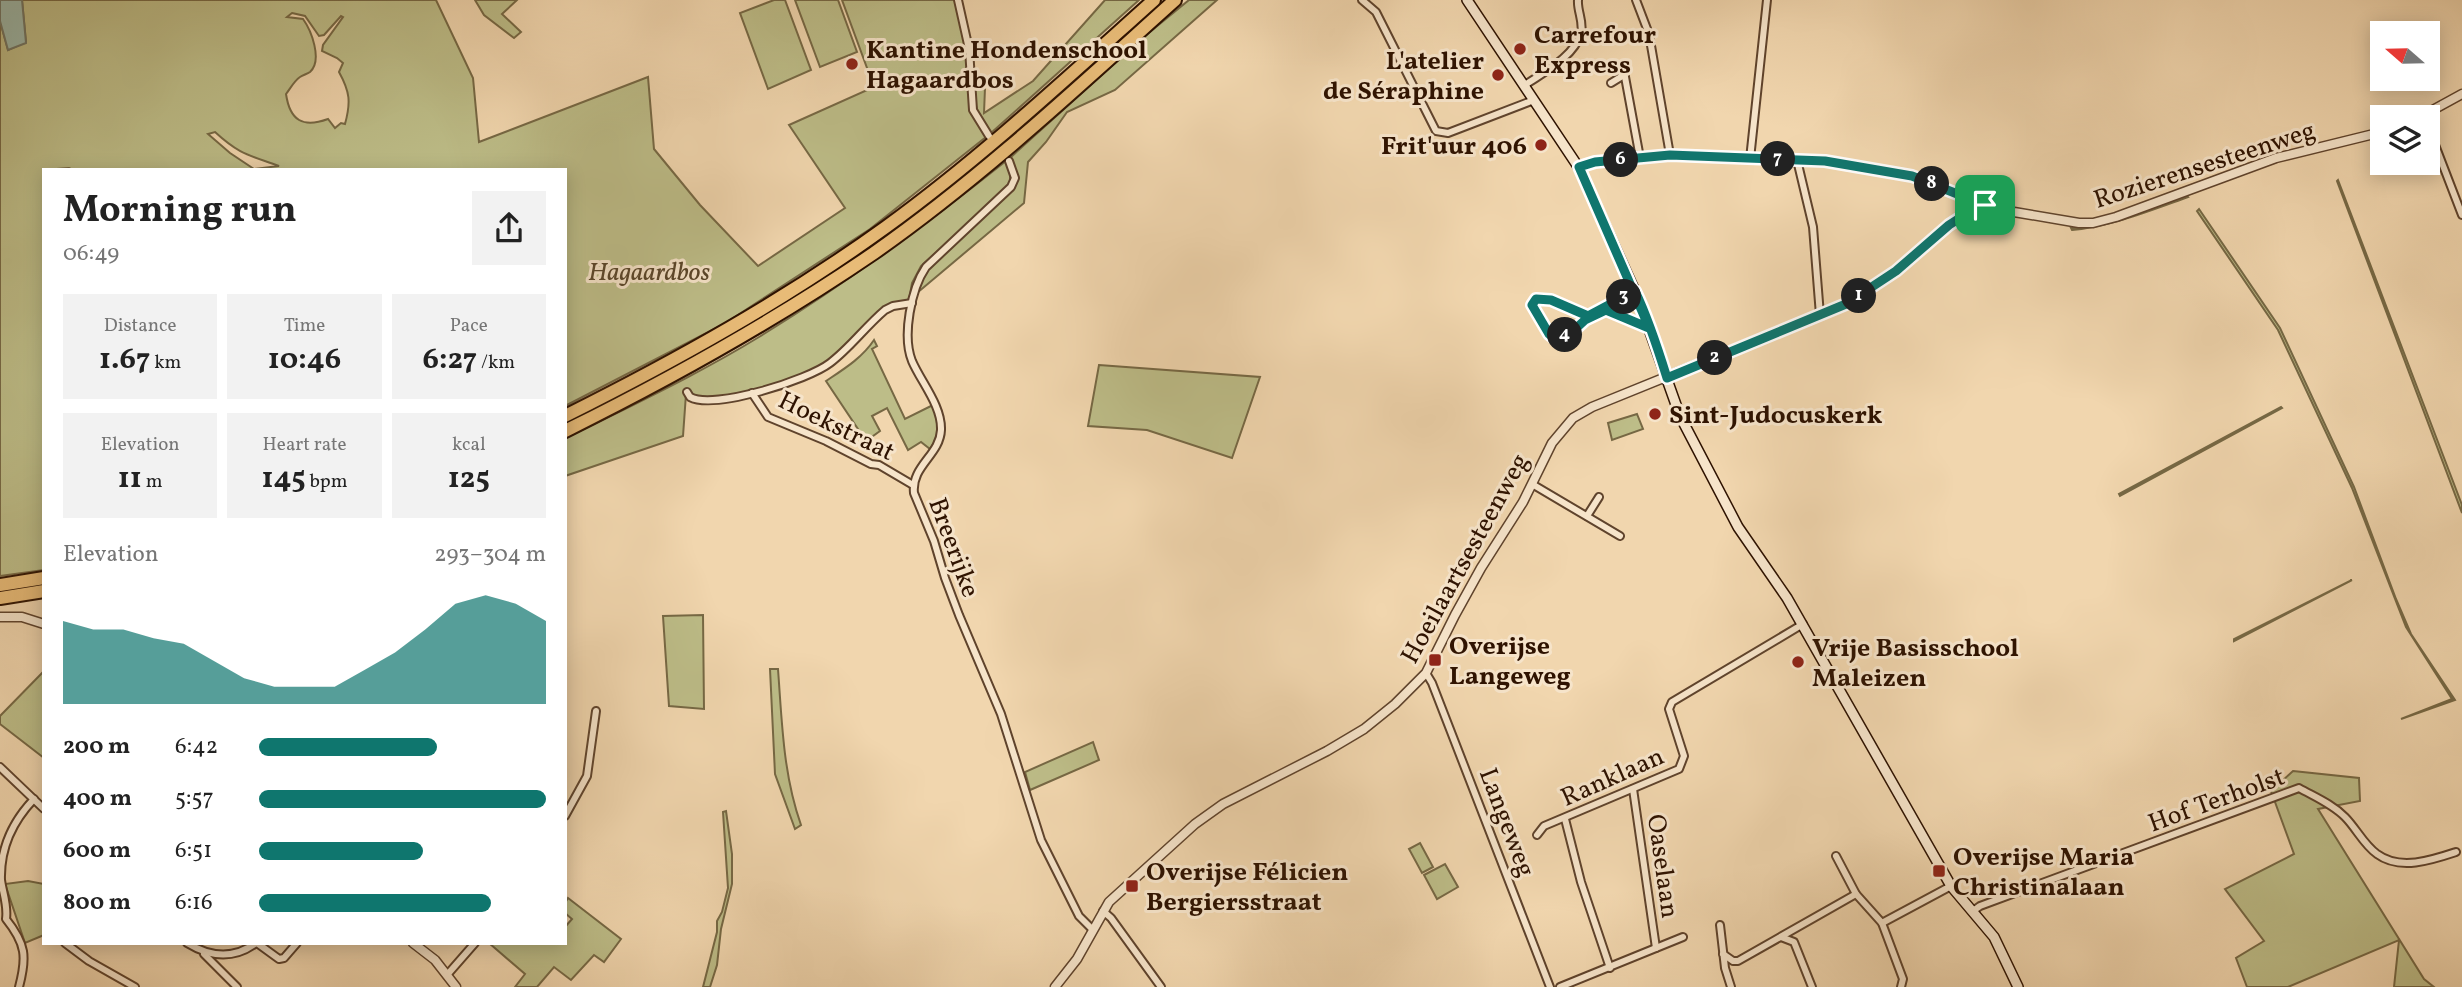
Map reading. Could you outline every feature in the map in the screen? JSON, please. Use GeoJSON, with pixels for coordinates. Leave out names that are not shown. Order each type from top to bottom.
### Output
{"type":"FeatureCollection","features":[{"type":"Feature","properties":{"kind":"highway"},"geometry":{"type":"LineString","coordinates":[[567,415],[709,342],[774,303],[886,227],[1017,122],[1154,0]]}},
{"type":"Feature","properties":{"kind":"highway"},"geometry":{"type":"LineString","coordinates":[[567,429],[711,356],[774,319],[876,251],[952,194],[1022,136],[1175,0]]}},
{"type":"Feature","properties":{"kind":"highway"},"geometry":{"type":"LineString","coordinates":[[1155,18],[1172,11],[1185,0]]}},
{"type":"Feature","properties":{"kind":"highway"},"geometry":{"type":"LineString","coordinates":[[0,584],[42,578]]}},
{"type":"Feature","properties":{"kind":"highway"},"geometry":{"type":"LineString","coordinates":[[0,598],[42,591]]}},
{"type":"Feature","properties":{"kind":"main road"},"geometry":{"type":"LineString","coordinates":[[1467,0],[1579,167],[1635,291],[1686,429],[1738,527],[1803,624],[1951,886],[1994,937],[2018,987]]}},
{"type":"Feature","properties":{"kind":"street"},"geometry":{"type":"LineString","coordinates":[[958,0],[969,49],[973,110],[989,136]]}},
{"type":"Feature","properties":{"kind":"street"},"geometry":{"type":"LineString","coordinates":[[1362,0],[1376,12],[1436,131],[1448,133],[1534,100]]}},
{"type":"Feature","properties":{"kind":"street"},"geometry":{"type":"LineString","coordinates":[[1525,85],[1567,55],[1580,36],[1582,24],[1578,13],[1578,0]]}},
{"type":"Feature","properties":{"kind":"street"},"geometry":{"type":"LineString","coordinates":[[1636,0],[1649,34],[1670,155]]}},
{"type":"Feature","properties":{"kind":"street"},"geometry":{"type":"LineString","coordinates":[[1750,159],[1768,0]]}},
{"type":"Feature","properties":{"kind":"street"},"geometry":{"type":"LineString","coordinates":[[1623,66],[1640,158]]}},
{"type":"Feature","properties":{"kind":"street"},"geometry":{"type":"LineString","coordinates":[[1611,83],[1624,75]]}},
{"type":"Feature","properties":{"kind":"street"},"geometry":{"type":"LineString","coordinates":[[2440,108],[2462,94]]}},
{"type":"Feature","properties":{"kind":"street","name":"Rozierensesteenweg"},"geometry":{"type":"LineString","coordinates":[[1579,167],[1595,162],[1670,155],[1825,161],[1898,173],[1985,205],[2069,222],[2093,223],[2276,159],[2370,135]]}},
{"type":"Feature","properties":{"kind":"street"},"geometry":{"type":"LineString","coordinates":[[2440,159],[2462,215]]}},
{"type":"Feature","properties":{"kind":"street"},"geometry":{"type":"LineString","coordinates":[[1797,160],[1813,227],[1820,315]]}},
{"type":"Feature","properties":{"kind":"street","name":"Breerijke"},"geometry":{"type":"LineString","coordinates":[[1009,161],[1015,178],[1011,187],[926,267],[919,277],[908,332],[909,352],[935,407],[941,431],[913,485],[954,603],[1001,713],[1041,840],[1080,919],[1093,930]]}},
{"type":"Feature","properties":{"kind":"street"},"geometry":{"type":"LineString","coordinates":[[1667,378],[1846,304],[1896,271],[1949,225],[1985,205]]}},
{"type":"Feature","properties":{"kind":"street"},"geometry":{"type":"LineString","coordinates":[[1635,291],[1588,316],[1544,298],[1536,299],[1532,305],[1554,338],[1571,333],[1585,320],[1606,310],[1649,328]]}},
{"type":"Feature","properties":{"kind":"street","name":"Hoekstraat"},"geometry":{"type":"LineString","coordinates":[[687,392],[693,399],[704,402],[752,393],[818,370],[845,350],[885,310],[912,303]]}},
{"type":"Feature","properties":{"kind":"street","name":"Hoeilaartsesteenweg"},"geometry":{"type":"LineString","coordinates":[[1055,987],[1077,959],[1103,911],[1115,896],[1195,824],[1223,804],[1364,729],[1395,704],[1426,673],[1481,568],[1532,484],[1552,443],[1573,418],[1592,407],[1667,378]]}},
{"type":"Feature","properties":{"kind":"street","name":"Hoekstraat"},"geometry":{"type":"LineString","coordinates":[[752,393],[768,417],[826,441],[871,464],[879,465],[913,485]]}},
{"type":"Feature","properties":{"kind":"street"},"geometry":{"type":"LineString","coordinates":[[1532,484],[1620,536]]}},
{"type":"Feature","properties":{"kind":"street"},"geometry":{"type":"LineString","coordinates":[[1587,516],[1599,496]]}},
{"type":"Feature","properties":{"kind":"street"},"geometry":{"type":"LineString","coordinates":[[0,617],[29,618],[42,623]]}},
{"type":"Feature","properties":{"kind":"street","name":"Ranklaan"},"geometry":{"type":"LineString","coordinates":[[1537,835],[1544,826],[1682,766],[1684,756],[1669,709],[1672,702],[1803,624]]}},
{"type":"Feature","properties":{"kind":"street","name":"Langeweg"},"geometry":{"type":"LineString","coordinates":[[1426,673],[1485,816],[1550,987]]}},
{"type":"Feature","properties":{"kind":"street"},"geometry":{"type":"LineString","coordinates":[[567,812],[587,776],[596,711]]}},
{"type":"Feature","properties":{"kind":"street"},"geometry":{"type":"LineString","coordinates":[[0,766],[42,807]]}},
{"type":"Feature","properties":{"kind":"street","name":"Hof Terholst"},"geometry":{"type":"LineString","coordinates":[[1973,911],[1980,906],[2299,788],[2330,805],[2345,817],[2376,854],[2392,862],[2410,863],[2456,852]]}},
{"type":"Feature","properties":{"kind":"street","name":"Oaselaan"},"geometry":{"type":"LineString","coordinates":[[1633,789],[1656,948]]}},
{"type":"Feature","properties":{"kind":"street"},"geometry":{"type":"LineString","coordinates":[[19,987],[25,960],[24,951],[15,931],[3,920],[8,908],[1,881],[2,855],[17,818],[34,799]]}},
{"type":"Feature","properties":{"kind":"street"},"geometry":{"type":"LineString","coordinates":[[1565,819],[1581,882],[1610,968]]}},
{"type":"Feature","properties":{"kind":"street"},"geometry":{"type":"LineString","coordinates":[[1836,856],[1856,894],[1878,915],[1882,923],[1903,979],[1901,987]]}},
{"type":"Feature","properties":{"kind":"street"},"geometry":{"type":"LineString","coordinates":[[1882,923],[1951,886]]}},
{"type":"Feature","properties":{"kind":"street"},"geometry":{"type":"LineString","coordinates":[[1727,976],[1738,961],[1856,894]]}},
{"type":"Feature","properties":{"kind":"street"},"geometry":{"type":"LineString","coordinates":[[1103,911],[1111,918],[1161,987]]}},
{"type":"Feature","properties":{"kind":"street"},"geometry":{"type":"LineString","coordinates":[[1720,925],[1723,954],[1731,987]]}},
{"type":"Feature","properties":{"kind":"street"},"geometry":{"type":"LineString","coordinates":[[1797,928],[1794,943],[1812,987]]}},
{"type":"Feature","properties":{"kind":"street"},"geometry":{"type":"LineString","coordinates":[[1560,987],[1683,937]]}},
{"type":"Feature","properties":{"kind":"street"},"geometry":{"type":"LineString","coordinates":[[1781,937],[1794,943]]}},
{"type":"Feature","properties":{"kind":"street"},"geometry":{"type":"LineString","coordinates":[[67,945],[75,953],[135,987]]}},
{"type":"Feature","properties":{"kind":"street"},"geometry":{"type":"LineString","coordinates":[[190,945],[202,953],[236,987]]}},
{"type":"Feature","properties":{"kind":"street"},"geometry":{"type":"LineString","coordinates":[[202,953],[229,955],[252,945]]}},
{"type":"Feature","properties":{"kind":"street"},"geometry":{"type":"LineString","coordinates":[[260,945],[279,960],[295,945]]}},
{"type":"Feature","properties":{"kind":"street"},"geometry":{"type":"LineString","coordinates":[[416,945],[435,960],[456,987]]}},
{"type":"Feature","properties":{"kind":"street"},"geometry":{"type":"LineString","coordinates":[[447,975],[473,945]]}},
{"type":"Feature","properties":{"kind":"street"},"geometry":{"type":"LineString","coordinates":[[1723,954],[1733,961],[1738,961]]}},
{"type":"Feature","properties":{"kind":"street"},"geometry":{"type":"LineString","coordinates":[[222,973],[224,962],[229,955]]}},
{"type":"Feature","properties":{"kind":"green space","name":"Hagaardbos"},"geometry":{"type":"Polygon","coordinates":[[[22,0],[436,0],[473,78],[479,142],[648,77],[654,149],[700,205],[758,266],[845,208],[789,125],[874,87],[842,0],[956,0],[967,50],[972,112],[986,137],[870,229],[724,324],[567,405],[567,168],[262,168],[279,166],[238,150],[215,132],[208,134],[252,168],[42,168],[42,570],[0,576],[0,21],[8,50],[26,42],[22,0]],[[292,13],[287,17],[303,19],[314,45],[316,60],[310,72],[298,79],[286,94],[288,103],[299,120],[311,123],[328,119],[335,128],[341,123],[345,124],[349,103],[339,72],[343,63],[322,51],[323,45],[343,17],[341,16],[324,35],[319,36],[305,16],[292,13]]]}},
{"type":"Feature","properties":{"kind":"green space"},"geometry":{"type":"Polygon","coordinates":[[[475,0],[517,0],[502,14],[521,32],[514,38],[484,15],[475,0]]]}},
{"type":"Feature","properties":{"kind":"green space"},"geometry":{"type":"Polygon","coordinates":[[[774,0],[785,0],[811,70],[768,89],[740,13],[774,0]]]}},
{"type":"Feature","properties":{"kind":"green space"},"geometry":{"type":"Polygon","coordinates":[[[795,0],[838,0],[857,52],[820,67],[795,0]]]}},
{"type":"Feature","properties":{"kind":"green space"},"geometry":{"type":"Polygon","coordinates":[[[1105,0],[1139,0],[991,133],[977,112],[973,69],[985,88],[984,113],[1033,81],[1105,0]]]}},
{"type":"Feature","properties":{"kind":"green space"},"geometry":{"type":"Polygon","coordinates":[[[1189,0],[1217,0],[1115,90],[1067,112],[1028,162],[1024,203],[917,293],[923,275],[934,262],[1017,181],[1011,157],[1145,36],[1189,0]]]}},
{"type":"Feature","properties":{"kind":"green space"},"geometry":{"type":"Polygon","coordinates":[[[1006,161],[1010,186],[921,266],[912,283],[909,300],[896,304],[873,318],[825,364],[783,383],[728,397],[701,399],[686,394],[683,436],[567,475],[567,438],[663,390],[759,337],[823,296],[946,208],[1006,161]]]}},
{"type":"Feature","properties":{"kind":"green space"},"geometry":{"type":"Polygon","coordinates":[[[2337,181],[2462,505],[2462,513],[2337,181]]]}},
{"type":"Feature","properties":{"kind":"green space"},"geometry":{"type":"Polygon","coordinates":[[[2186,195],[2188,197],[2145,213],[2102,225],[2087,228],[2072,230],[2071,228],[2096,226],[2186,195]]]}},
{"type":"Feature","properties":{"kind":"green space"},"geometry":{"type":"Polygon","coordinates":[[[2199,209],[2280,328],[2354,487],[2411,634],[2455,700],[2401,719],[2452,699],[2406,627],[2352,488],[2278,330],[2197,211],[2199,209]]]}},
{"type":"Feature","properties":{"kind":"green space"},"geometry":{"type":"Polygon","coordinates":[[[874,340],[877,346],[872,349],[905,419],[933,405],[938,428],[930,449],[921,442],[908,450],[887,408],[872,416],[880,431],[866,441],[826,381],[858,358],[874,340]]]}},
{"type":"Feature","properties":{"kind":"green space"},"geometry":{"type":"Polygon","coordinates":[[[1099,365],[1260,377],[1232,458],[1147,430],[1088,426],[1099,365]]]}},
{"type":"Feature","properties":{"kind":"green space"},"geometry":{"type":"Polygon","coordinates":[[[2282,408],[2120,496],[2119,494],[2282,408]]]}},
{"type":"Feature","properties":{"kind":"green space"},"geometry":{"type":"Polygon","coordinates":[[[1637,414],[1643,429],[1612,440],[1608,423],[1637,414]]]}},
{"type":"Feature","properties":{"kind":"green space"},"geometry":{"type":"Polygon","coordinates":[[[2352,580],[2234,641],[2234,639],[2352,580]]]}},
{"type":"Feature","properties":{"kind":"green space"},"geometry":{"type":"Polygon","coordinates":[[[703,615],[704,709],[669,706],[663,616],[703,615]]]}},
{"type":"Feature","properties":{"kind":"green space"},"geometry":{"type":"Polygon","coordinates":[[[770,669],[778,669],[787,767],[801,825],[795,829],[775,774],[770,669]]]}},
{"type":"Feature","properties":{"kind":"green space"},"geometry":{"type":"Polygon","coordinates":[[[42,673],[42,756],[0,724],[0,716],[42,673]]]}},
{"type":"Feature","properties":{"kind":"green space"},"geometry":{"type":"Polygon","coordinates":[[[1093,742],[1099,760],[1030,790],[1025,772],[1093,742]]]}},
{"type":"Feature","properties":{"kind":"green space"},"geometry":{"type":"Polygon","coordinates":[[[2293,771],[2359,778],[2360,801],[2318,809],[2424,979],[2434,987],[2394,987],[2399,940],[2288,987],[2247,987],[2236,958],[2264,941],[2225,889],[2294,854],[2271,791],[2293,771]]]}},
{"type":"Feature","properties":{"kind":"green space"},"geometry":{"type":"Polygon","coordinates":[[[726,811],[732,854],[732,884],[721,929],[717,965],[710,987],[703,987],[717,932],[717,921],[728,888],[723,812],[726,811]]]}},
{"type":"Feature","properties":{"kind":"green space"},"geometry":{"type":"Polygon","coordinates":[[[1420,843],[1433,867],[1422,873],[1409,849],[1420,843]]]}},
{"type":"Feature","properties":{"kind":"green space"},"geometry":{"type":"Polygon","coordinates":[[[1445,864],[1458,887],[1437,899],[1424,875],[1445,864]]]}},
{"type":"Feature","properties":{"kind":"green space"},"geometry":{"type":"Polygon","coordinates":[[[28,881],[42,884],[42,936],[25,943],[5,884],[28,881]]]}},
{"type":"Feature","properties":{"kind":"green space"},"geometry":{"type":"Polygon","coordinates":[[[567,900],[621,939],[604,962],[594,955],[571,980],[554,967],[537,987],[515,987],[525,974],[491,945],[567,945],[567,925],[572,919],[567,915],[567,900]]]}},
{"type":"Feature","properties":{"kind":"shaded area"},"geometry":{"type":"Polygon","coordinates":[[[0,0],[22,0],[26,43],[8,50],[0,21],[0,0]]]}},
{"type":"Feature","properties":{"kind":"place","name":"Carrefour Express"},"geometry":{"type":"Point","coordinates":[1520,49]}},
{"type":"Feature","properties":{"kind":"place","name":"Kantine Hondenschool Hagaardbos"},"geometry":{"type":"Point","coordinates":[852,64]}},
{"type":"Feature","properties":{"kind":"place","name":"L'atelier de Séraphine"},"geometry":{"type":"Point","coordinates":[1498,75]}},
{"type":"Feature","properties":{"kind":"place","name":"Frit'uur 406"},"geometry":{"type":"Point","coordinates":[1541,145]}},
{"type":"Feature","properties":{"kind":"place","name":"Sint-Judocuskerk"},"geometry":{"type":"Point","coordinates":[1655,414]}},
{"type":"Feature","properties":{"kind":"place","name":"Overijse Langeweg"},"geometry":{"type":"Point","coordinates":[1435,660]}},
{"type":"Feature","properties":{"kind":"place","name":"Vrije Basisschool Maleizen"},"geometry":{"type":"Point","coordinates":[1798,662]}},
{"type":"Feature","properties":{"kind":"place","name":"Overijse Maria Christinalaan"},"geometry":{"type":"Point","coordinates":[1939,871]}},
{"type":"Feature","properties":{"kind":"place","name":"Overijse Félicien Bergiersstraat"},"geometry":{"type":"Point","coordinates":[1132,886]}},
{"type":"Feature","properties":{"kind":"route"},"geometry":{"type":"LineString","coordinates":[[1985,205],[1912,176],[1825,161],[1670,155],[1595,162],[1579,167],[1588,185],[1638,298],[1648,325],[1649,328],[1612,310],[1606,310],[1585,320],[1571,333],[1554,338],[1532,305],[1536,299],[1544,298],[1588,316],[1600,311],[1635,291],[1638,298],[1649,328],[1667,378],[1846,304],[1896,271],[1949,225],[1985,205]]}}]}
